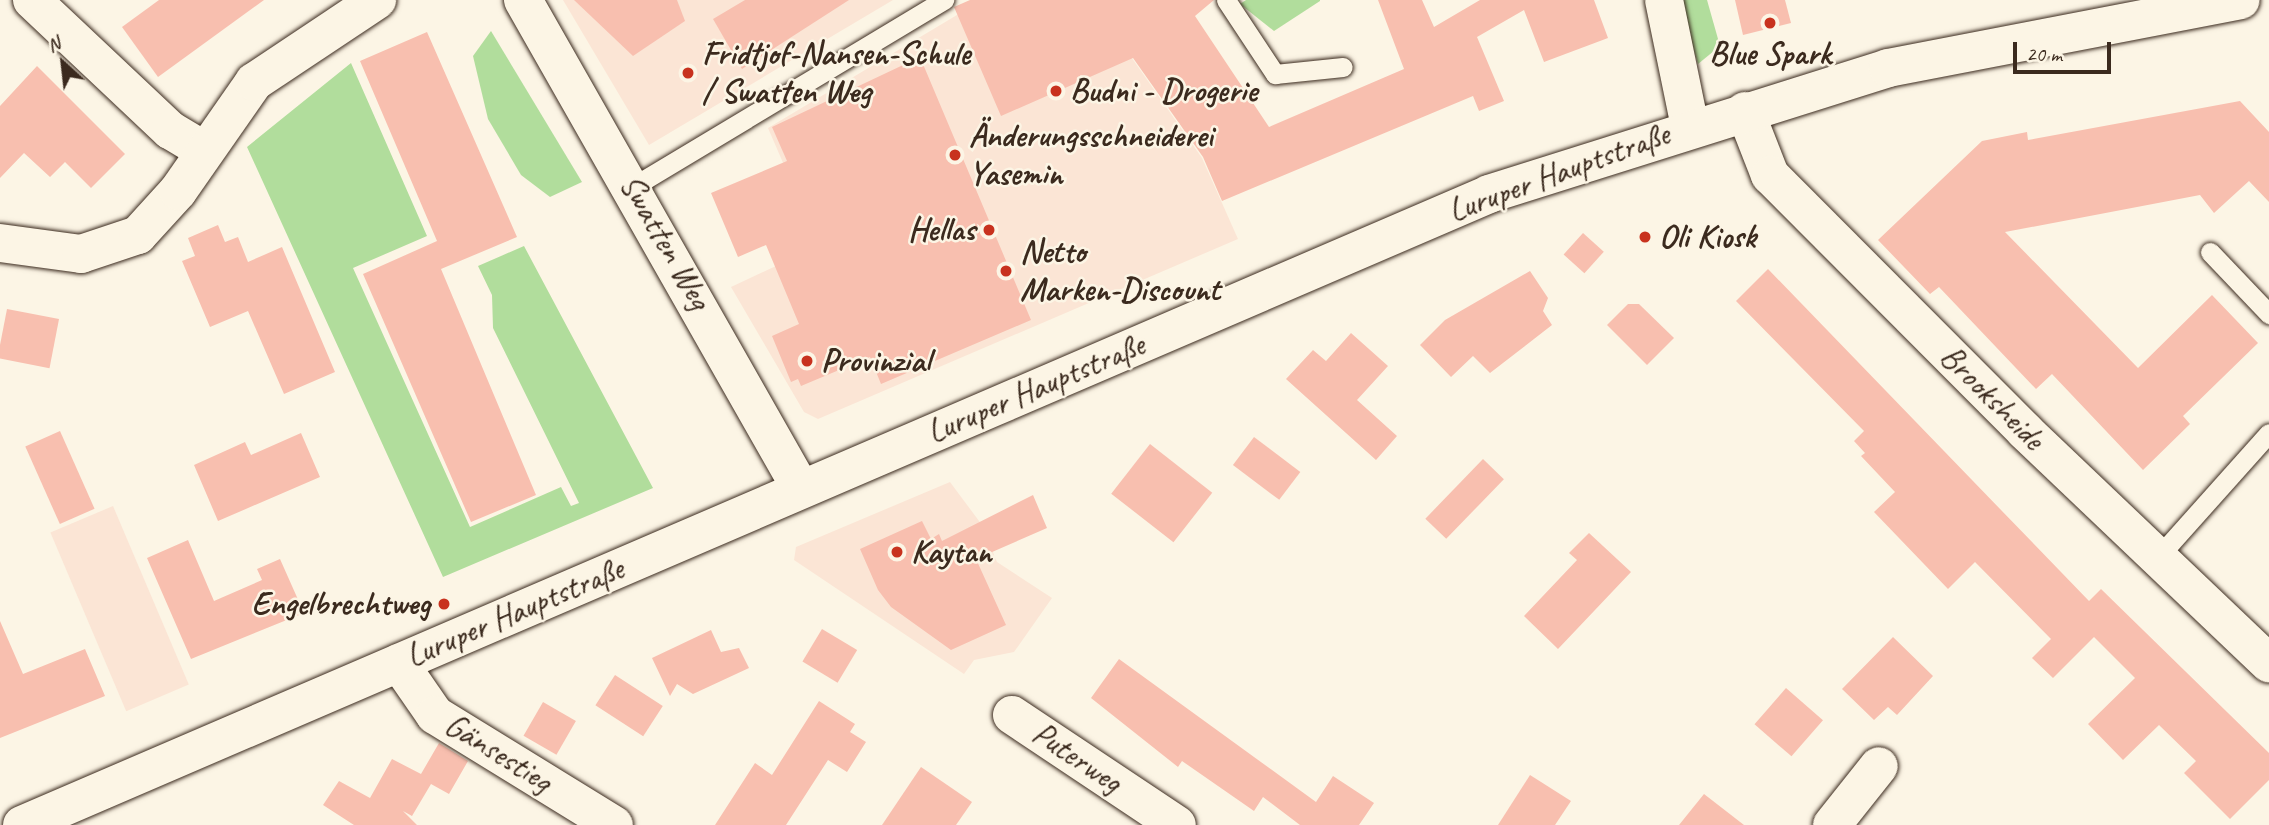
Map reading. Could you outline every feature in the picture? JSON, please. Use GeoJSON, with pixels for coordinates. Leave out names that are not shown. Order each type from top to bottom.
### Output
{"type":"FeatureCollection","features":[{"type":"Feature","properties":{"kind":"street"},"geometry":{"type":"LineString","coordinates":[[32,0],[170,130],[203,150]]}},
{"type":"Feature","properties":{"kind":"street"},"geometry":{"type":"LineString","coordinates":[[0,243],[80,254],[111,248],[154,217],[254,82],[377,0]]}},
{"type":"Feature","properties":{"kind":"street","name":"Swatten Weg"},"geometry":{"type":"LineString","coordinates":[[523,0],[634,186],[801,489]]}},
{"type":"Feature","properties":{"kind":"street"},"geometry":{"type":"LineString","coordinates":[[1664,0],[1690,127]]}},
{"type":"Feature","properties":{"kind":"street","name":"Luruper Hauptstraße"},"geometry":{"type":"LineString","coordinates":[[22,825],[1489,194],[1690,127],[1888,68],[2241,0]]}},
{"type":"Feature","properties":{"kind":"street","name":"Brooksheide"},"geometry":{"type":"LineString","coordinates":[[1745,111],[1770,175],[1865,273],[2269,663]]}},
{"type":"Feature","properties":{"kind":"street","name":"Gänsestieg"},"geometry":{"type":"LineString","coordinates":[[399,663],[435,715],[614,825]]}},
{"type":"Feature","properties":{"kind":"street","name":"Puterweg"},"geometry":{"type":"LineString","coordinates":[[1012,715],[1178,825]]}},
{"type":"Feature","properties":{"kind":"street"},"geometry":{"type":"LineString","coordinates":[[1832,825],[1879,766]]}},
{"type":"Feature","properties":{"kind":"lane"},"geometry":{"type":"LineString","coordinates":[[634,186],[944,0]]}},
{"type":"Feature","properties":{"kind":"lane"},"geometry":{"type":"LineString","coordinates":[[1226,0],[1275,74],[1343,67]]}},
{"type":"Feature","properties":{"kind":"lane"},"geometry":{"type":"LineString","coordinates":[[2210,252],[2269,314]]}},
{"type":"Feature","properties":{"kind":"lane"},"geometry":{"type":"LineString","coordinates":[[2158,557],[2268,437]]}},
{"type":"Feature","properties":{"kind":"shaded area","name":"Fridtjof-Nansen-Schule / Swatten Weg"},"geometry":{"type":"Polygon","coordinates":[[[563,0],[893,0],[649,145],[563,0]]]}},
{"type":"Feature","properties":{"kind":"shaded area"},"geometry":{"type":"Polygon","coordinates":[[[982,0],[1101,14],[1202,158],[1238,239],[818,419],[804,412],[731,287],[819,246],[768,128],[982,0]]]}},
{"type":"Feature","properties":{"kind":"shaded area"},"geometry":{"type":"Polygon","coordinates":[[[950,482],[982,525],[997,562],[1052,598],[1014,652],[974,660],[964,674],[794,560],[796,547],[950,482]]]}},
{"type":"Feature","properties":{"kind":"shaded area"},"geometry":{"type":"Polygon","coordinates":[[[113,506],[189,685],[126,711],[50,533],[113,506]]]}},
{"type":"Feature","properties":{"kind":"green space"},"geometry":{"type":"Polygon","coordinates":[[[1246,0],[1320,1],[1274,31],[1240,4],[1246,0]]]}},
{"type":"Feature","properties":{"kind":"green space"},"geometry":{"type":"Polygon","coordinates":[[[1679,0],[1707,0],[1720,46],[1698,64],[1679,0]]]}},
{"type":"Feature","properties":{"kind":"green space"},"geometry":{"type":"Polygon","coordinates":[[[491,31],[582,182],[550,197],[521,175],[488,119],[473,56],[491,31]]]}},
{"type":"Feature","properties":{"kind":"green space"},"geometry":{"type":"Polygon","coordinates":[[[351,63],[427,236],[353,268],[470,527],[561,487],[571,506],[579,503],[493,328],[492,295],[478,266],[524,246],[653,488],[443,577],[247,147],[351,63]]]}},
{"type":"Feature","properties":{"kind":"building"},"geometry":{"type":"Polygon","coordinates":[[[159,0],[264,0],[158,77],[122,27],[159,0]]]}},
{"type":"Feature","properties":{"kind":"building"},"geometry":{"type":"Polygon","coordinates":[[[574,0],[677,0],[685,21],[633,56],[574,0]]]}},
{"type":"Feature","properties":{"kind":"building"},"geometry":{"type":"Polygon","coordinates":[[[745,0],[849,0],[742,69],[713,19],[745,0]]]}},
{"type":"Feature","properties":{"kind":"building"},"geometry":{"type":"Polygon","coordinates":[[[970,0],[1214,0],[1195,16],[1269,127],[1404,69],[1378,0],[1422,0],[1434,27],[1480,0],[1594,0],[1608,38],[1544,62],[1524,10],[1477,37],[1504,101],[1479,111],[1473,96],[1222,201],[1203,157],[1133,58],[1001,116],[954,7],[970,0]]]}},
{"type":"Feature","properties":{"kind":"building"},"geometry":{"type":"Polygon","coordinates":[[[1735,0],[1785,0],[1791,23],[1743,35],[1735,0]]]}},
{"type":"Feature","properties":{"kind":"building"},"geometry":{"type":"Polygon","coordinates":[[[427,32],[517,237],[441,269],[536,495],[471,522],[363,274],[437,241],[360,61],[427,32]]]}},
{"type":"Feature","properties":{"kind":"building"},"geometry":{"type":"Polygon","coordinates":[[[920,57],[1031,320],[881,384],[870,357],[801,386],[798,379],[791,382],[772,336],[799,324],[766,245],[738,257],[711,193],[787,161],[772,127],[920,57]]]}},
{"type":"Feature","properties":{"kind":"building"},"geometry":{"type":"Polygon","coordinates":[[[37,66],[125,154],[91,188],[65,162],[50,177],[24,153],[0,178],[0,106],[37,66]]]}},
{"type":"Feature","properties":{"kind":"building"},"geometry":{"type":"Polygon","coordinates":[[[2240,101],[2269,132],[2269,202],[2249,181],[2214,213],[2200,195],[2005,232],[2138,368],[2212,295],[2258,343],[2183,416],[2190,424],[2143,470],[2052,374],[2036,389],[1939,287],[1930,294],[1878,240],[1982,141],[2027,132],[2028,140],[2240,101]]]}},
{"type":"Feature","properties":{"kind":"building"},"geometry":{"type":"Polygon","coordinates":[[[218,225],[225,242],[238,237],[248,262],[282,247],[335,372],[284,394],[248,311],[210,327],[182,261],[195,256],[188,238],[218,225]]]}},
{"type":"Feature","properties":{"kind":"building"},"geometry":{"type":"Polygon","coordinates":[[[1583,233],[1604,252],[1584,273],[1564,255],[1583,233]]]}},
{"type":"Feature","properties":{"kind":"building"},"geometry":{"type":"Polygon","coordinates":[[[1768,269],[2089,601],[2101,589],[2269,753],[2269,780],[2230,819],[2184,773],[2196,761],[2159,725],[2123,760],[2088,724],[2135,678],[2094,637],[2053,678],[2032,658],[2051,639],[1975,562],[1948,589],[1874,512],[1895,492],[1861,456],[1865,453],[1854,441],[1864,431],[1736,301],[1768,269]]]}},
{"type":"Feature","properties":{"kind":"building"},"geometry":{"type":"Polygon","coordinates":[[[1530,271],[1548,298],[1543,311],[1552,325],[1490,373],[1473,356],[1451,377],[1420,345],[1445,320],[1530,271]]]}},
{"type":"Feature","properties":{"kind":"building"},"geometry":{"type":"Polygon","coordinates":[[[1628,304],[1639,304],[1674,338],[1647,365],[1607,325],[1628,304]]]}},
{"type":"Feature","properties":{"kind":"building"},"geometry":{"type":"Polygon","coordinates":[[[7,309],[59,319],[49,368],[0,359],[7,309]]]}},
{"type":"Feature","properties":{"kind":"building"},"geometry":{"type":"Polygon","coordinates":[[[1351,333],[1388,366],[1357,400],[1397,436],[1376,460],[1286,379],[1313,350],[1326,361],[1351,333]]]}},
{"type":"Feature","properties":{"kind":"building"},"geometry":{"type":"Polygon","coordinates":[[[60,431],[95,509],[60,524],[25,446],[60,431]]]}},
{"type":"Feature","properties":{"kind":"building"},"geometry":{"type":"Polygon","coordinates":[[[301,433],[320,477],[218,521],[194,465],[245,442],[251,455],[301,433]]]}},
{"type":"Feature","properties":{"kind":"building"},"geometry":{"type":"Polygon","coordinates":[[[1254,437],[1300,472],[1279,500],[1233,465],[1254,437]]]}},
{"type":"Feature","properties":{"kind":"building"},"geometry":{"type":"Polygon","coordinates":[[[1150,444],[1212,493],[1173,542],[1111,494],[1150,444]]]}},
{"type":"Feature","properties":{"kind":"building"},"geometry":{"type":"Polygon","coordinates":[[[1483,459],[1504,479],[1446,539],[1425,519],[1483,459]]]}},
{"type":"Feature","properties":{"kind":"building"},"geometry":{"type":"Polygon","coordinates":[[[1033,495],[1047,528],[976,559],[1006,625],[951,650],[891,607],[878,590],[860,549],[922,521],[931,539],[939,534],[942,541],[1033,495]]]}},
{"type":"Feature","properties":{"kind":"building"},"geometry":{"type":"Polygon","coordinates":[[[1589,533],[1631,572],[1558,649],[1524,616],[1577,560],[1569,553],[1589,533]]]}},
{"type":"Feature","properties":{"kind":"building"},"geometry":{"type":"Polygon","coordinates":[[[188,540],[214,601],[262,580],[257,569],[280,559],[304,613],[191,659],[147,558],[188,540]]]}},
{"type":"Feature","properties":{"kind":"building"},"geometry":{"type":"Polygon","coordinates":[[[0,621],[23,674],[85,649],[105,696],[0,738],[0,621]]]}},
{"type":"Feature","properties":{"kind":"building"},"geometry":{"type":"Polygon","coordinates":[[[822,629],[857,650],[838,683],[802,662],[822,629]]]}},
{"type":"Feature","properties":{"kind":"building"},"geometry":{"type":"Polygon","coordinates":[[[711,630],[721,652],[739,648],[749,668],[693,694],[677,684],[670,696],[652,658],[711,630]]]}},
{"type":"Feature","properties":{"kind":"building"},"geometry":{"type":"Polygon","coordinates":[[[1893,637],[1933,676],[1897,715],[1888,707],[1874,720],[1842,689],[1893,637]]]}},
{"type":"Feature","properties":{"kind":"building"},"geometry":{"type":"Polygon","coordinates":[[[1119,659],[1316,802],[1333,776],[1374,803],[1359,825],[1300,825],[1263,797],[1254,811],[1182,761],[1178,767],[1091,698],[1119,659]]]}},
{"type":"Feature","properties":{"kind":"building"},"geometry":{"type":"Polygon","coordinates":[[[615,675],[663,706],[643,736],[595,705],[615,675]]]}},
{"type":"Feature","properties":{"kind":"building"},"geometry":{"type":"Polygon","coordinates":[[[1786,688],[1823,720],[1791,756],[1755,724],[1786,688]]]}},
{"type":"Feature","properties":{"kind":"building"},"geometry":{"type":"Polygon","coordinates":[[[819,701],[855,724],[850,732],[866,742],[847,772],[828,760],[786,825],[715,825],[755,763],[772,775],[819,701]]]}},
{"type":"Feature","properties":{"kind":"building"},"geometry":{"type":"Polygon","coordinates":[[[543,702],[576,721],[556,755],[524,736],[543,702]]]}},
{"type":"Feature","properties":{"kind":"building"},"geometry":{"type":"Polygon","coordinates":[[[439,743],[468,761],[449,794],[431,784],[412,816],[403,811],[417,825],[354,825],[323,805],[339,781],[370,798],[392,759],[421,774],[439,743]]]}},
{"type":"Feature","properties":{"kind":"building"},"geometry":{"type":"Polygon","coordinates":[[[921,767],[972,802],[956,825],[882,825],[921,767]]]}},
{"type":"Feature","properties":{"kind":"building"},"geometry":{"type":"Polygon","coordinates":[[[1530,775],[1571,801],[1555,825],[1498,825],[1530,775]]]}},
{"type":"Feature","properties":{"kind":"building"},"geometry":{"type":"Polygon","coordinates":[[[1704,794],[1744,825],[1679,825],[1704,794]]]}},
{"type":"Feature","properties":{"kind":"place","name":"Blue Spark"},"geometry":{"type":"Point","coordinates":[1770,23]}},
{"type":"Feature","properties":{"kind":"place","name":"Fridtjof-Nansen-Schule / Swatten Weg"},"geometry":{"type":"Point","coordinates":[688,73]}},
{"type":"Feature","properties":{"kind":"place","name":"Budni - Drogerie"},"geometry":{"type":"Point","coordinates":[1056,91]}},
{"type":"Feature","properties":{"kind":"place","name":"Änderungsschneiderei Yasemin"},"geometry":{"type":"Point","coordinates":[955,155]}},
{"type":"Feature","properties":{"kind":"place","name":"Hellas"},"geometry":{"type":"Point","coordinates":[989,230]}},
{"type":"Feature","properties":{"kind":"place","name":"Oli Kiosk"},"geometry":{"type":"Point","coordinates":[1645,237]}},
{"type":"Feature","properties":{"kind":"place","name":"Netto Marken-Discount"},"geometry":{"type":"Point","coordinates":[1006,271]}},
{"type":"Feature","properties":{"kind":"place","name":"Provinzial"},"geometry":{"type":"Point","coordinates":[807,361]}},
{"type":"Feature","properties":{"kind":"place","name":"Kaytan"},"geometry":{"type":"Point","coordinates":[897,552]}},
{"type":"Feature","properties":{"kind":"place","name":"Engelbrechtweg"},"geometry":{"type":"Point","coordinates":[444,604]}}]}
